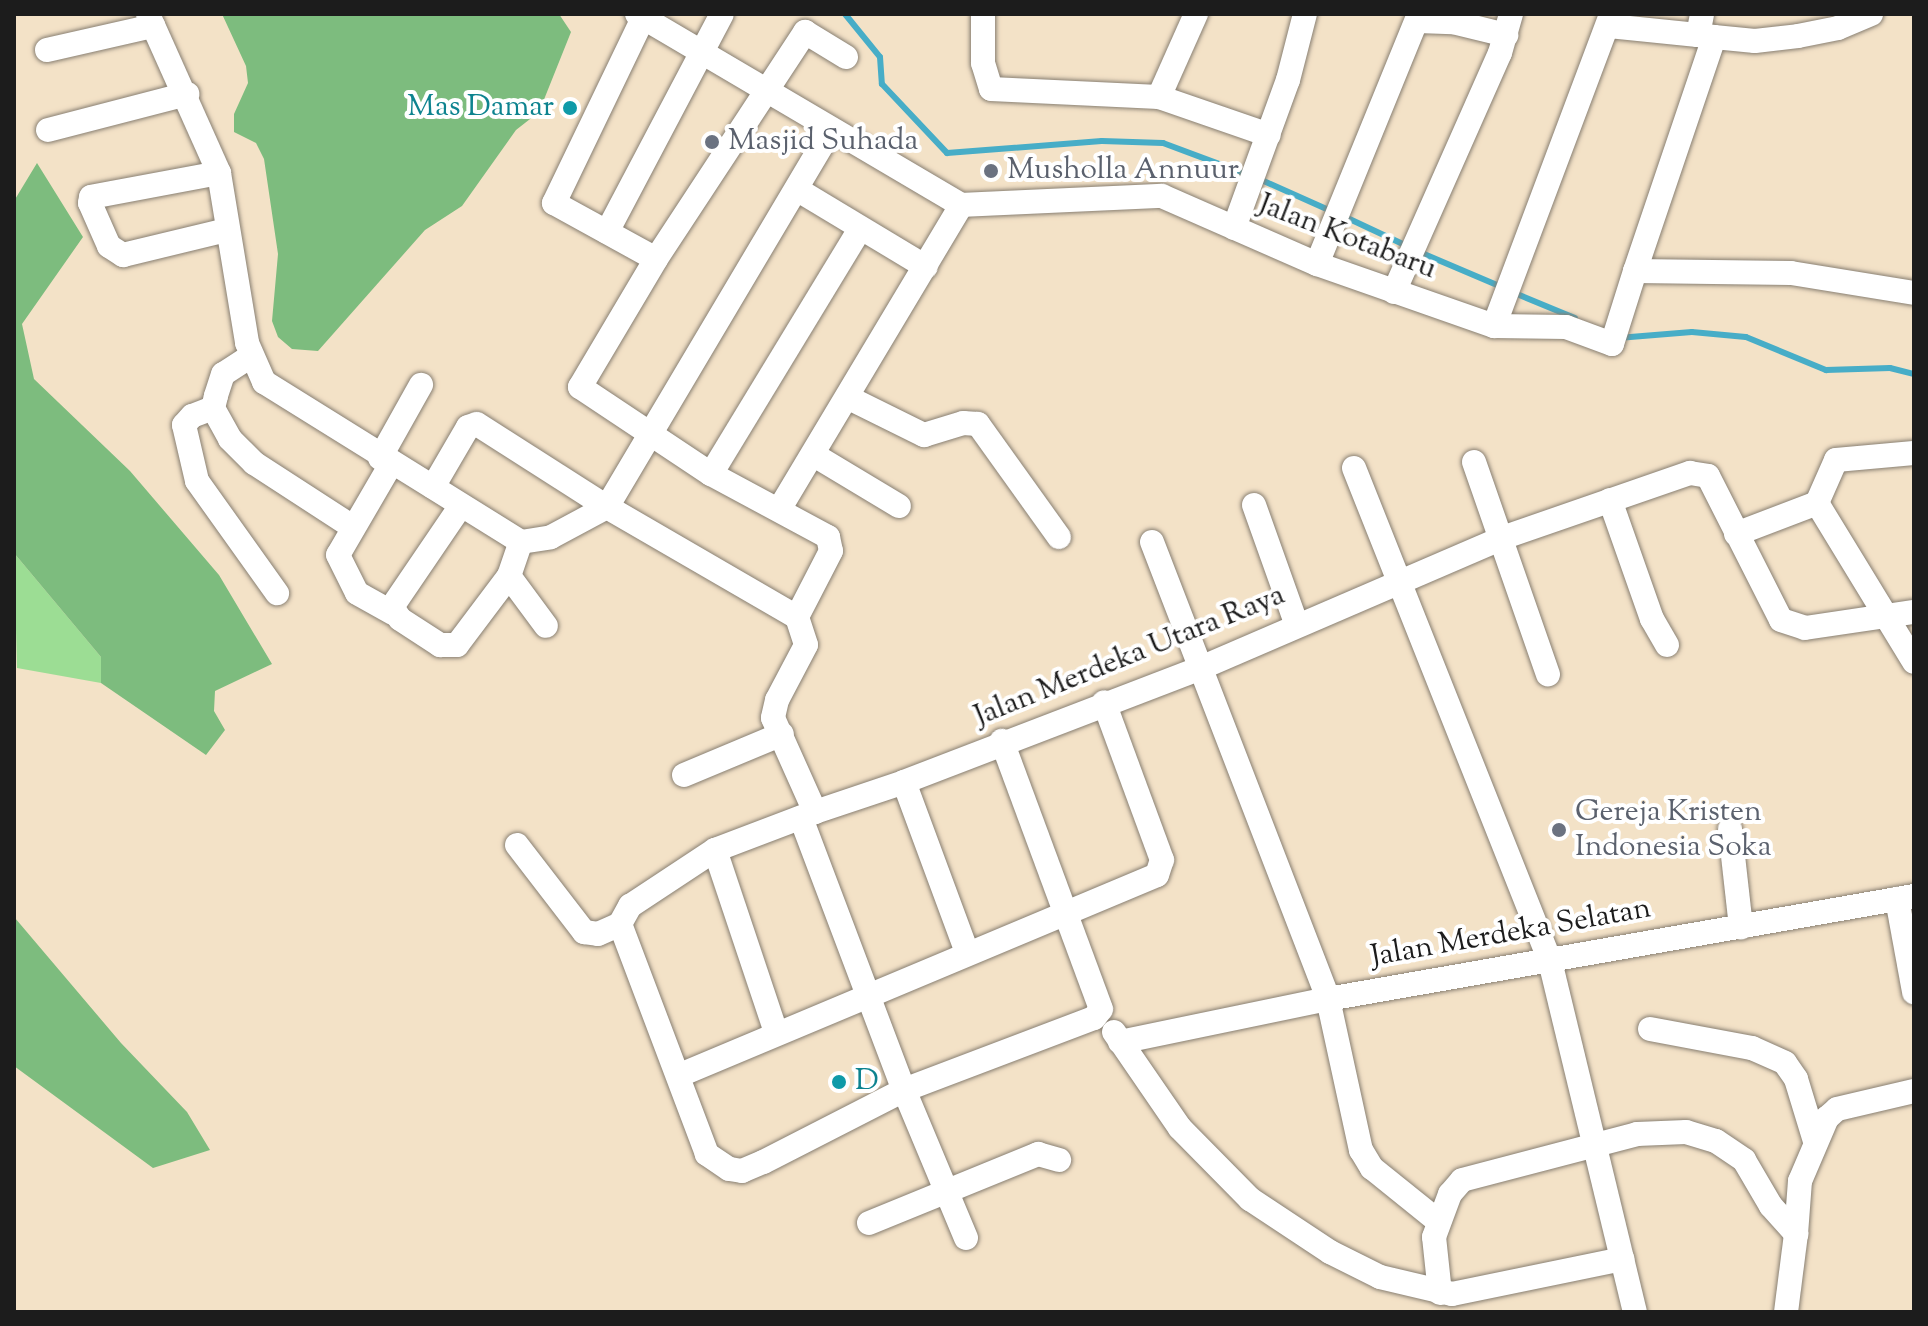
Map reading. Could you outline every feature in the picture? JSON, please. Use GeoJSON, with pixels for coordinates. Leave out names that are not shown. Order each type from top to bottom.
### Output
{"type":"FeatureCollection","features":[{"type":"Feature","properties":{"kind":"street"},"geometry":{"type":"LineString","coordinates":[[607,232],[699,51],[722,14]]}},
{"type":"Feature","properties":{"kind":"street"},"geometry":{"type":"LineString","coordinates":[[983,14],[986,82],[1002,91],[1159,97],[1269,135]]}},
{"type":"Feature","properties":{"kind":"street"},"geometry":{"type":"LineString","coordinates":[[1159,97],[1196,14]]}},
{"type":"Feature","properties":{"kind":"street"},"geometry":{"type":"LineString","coordinates":[[1234,228],[1255,179],[1305,14]]}},
{"type":"Feature","properties":{"kind":"street"},"geometry":{"type":"LineString","coordinates":[[1494,326],[1610,20],[1705,29],[1755,41],[1838,28],[1871,14]]}},
{"type":"Feature","properties":{"kind":"street"},"geometry":{"type":"LineString","coordinates":[[656,259],[554,203],[641,15],[961,205],[849,398],[780,508]]}},
{"type":"Feature","properties":{"kind":"street"},"geometry":{"type":"LineString","coordinates":[[1317,264],[1418,18],[1508,25],[1394,292]]}},
{"type":"Feature","properties":{"kind":"street"},"geometry":{"type":"LineString","coordinates":[[47,50],[151,20],[187,94],[219,173],[226,230],[251,356],[272,389],[521,542],[551,537],[607,507],[831,130]]}},
{"type":"Feature","properties":{"kind":"street","name":"Jalan Kotabaru"},"geometry":{"type":"LineString","coordinates":[[961,205],[1152,194],[1317,264],[1494,326],[1566,327],[1614,335],[1705,29]]}},
{"type":"Feature","properties":{"kind":"street"},"geometry":{"type":"LineString","coordinates":[[797,617],[832,544],[780,508],[711,474],[648,436],[580,385],[656,259],[805,32],[846,57]]}},
{"type":"Feature","properties":{"kind":"street"},"geometry":{"type":"LineString","coordinates":[[48,130],[187,94]]}},
{"type":"Feature","properties":{"kind":"street"},"geometry":{"type":"LineString","coordinates":[[219,173],[91,197],[90,203],[109,246],[123,255],[226,230]]}},
{"type":"Feature","properties":{"kind":"street"},"geometry":{"type":"LineString","coordinates":[[798,190],[926,267]]}},
{"type":"Feature","properties":{"kind":"street"},"geometry":{"type":"LineString","coordinates":[[711,474],[860,229]]}},
{"type":"Feature","properties":{"kind":"street"},"geometry":{"type":"LineString","coordinates":[[1635,271],[1791,273],[1914,293]]}},
{"type":"Feature","properties":{"kind":"street"},"geometry":{"type":"LineString","coordinates":[[251,356],[223,374],[213,408],[230,439],[254,463],[351,526]]}},
{"type":"Feature","properties":{"kind":"street"},"geometry":{"type":"LineString","coordinates":[[421,385],[339,547],[339,564],[364,599],[452,648],[509,576],[521,542]]}},
{"type":"Feature","properties":{"kind":"street"},"geometry":{"type":"LineString","coordinates":[[849,398],[924,435],[963,423],[978,424],[1059,537]]}},
{"type":"Feature","properties":{"kind":"street"},"geometry":{"type":"LineString","coordinates":[[213,408],[192,416],[184,425],[197,481],[277,593]]}},
{"type":"Feature","properties":{"kind":"street"},"geometry":{"type":"LineString","coordinates":[[433,487],[468,427],[477,424],[607,507],[797,617],[806,645],[774,706],[773,718],[782,734],[904,1090],[966,1238]]}},
{"type":"Feature","properties":{"kind":"street"},"geometry":{"type":"LineString","coordinates":[[1736,534],[1817,503],[1836,460],[1914,453]]}},
{"type":"Feature","properties":{"kind":"street"},"geometry":{"type":"LineString","coordinates":[[814,455],[899,506]]}},
{"type":"Feature","properties":{"kind":"street"},"geometry":{"type":"LineString","coordinates":[[1474,462],[1548,675]]}},
{"type":"Feature","properties":{"kind":"street"},"geometry":{"type":"LineString","coordinates":[[1354,468],[1550,961],[1635,1312]]}},
{"type":"Feature","properties":{"kind":"street","name":"Jalan Merdeka Utara Raya"},"geometry":{"type":"LineString","coordinates":[[620,924],[630,906],[715,850],[904,782],[1002,741],[1203,667],[1502,538],[1700,472],[1722,499],[1736,534],[1781,620],[1805,628],[1914,612]]}},
{"type":"Feature","properties":{"kind":"street"},"geometry":{"type":"LineString","coordinates":[[1610,500],[1652,619],[1667,645]]}},
{"type":"Feature","properties":{"kind":"street"},"geometry":{"type":"LineString","coordinates":[[1817,503],[1914,662]]}},
{"type":"Feature","properties":{"kind":"street"},"geometry":{"type":"LineString","coordinates":[[1254,505],[1297,626]]}},
{"type":"Feature","properties":{"kind":"street"},"geometry":{"type":"LineString","coordinates":[[393,613],[393,603],[460,507]]}},
{"type":"Feature","properties":{"kind":"street"},"geometry":{"type":"LineString","coordinates":[[1152,542],[1203,667],[1248,802],[1328,999],[1361,1150],[1372,1168],[1438,1221]]}},
{"type":"Feature","properties":{"kind":"street"},"geometry":{"type":"LineString","coordinates":[[509,576],[546,626]]}},
{"type":"Feature","properties":{"kind":"street"},"geometry":{"type":"LineString","coordinates":[[517,845],[584,932],[598,934],[620,924],[680,1075],[869,993],[1157,875],[1163,865],[1104,702]]}},
{"type":"Feature","properties":{"kind":"street"},"geometry":{"type":"LineString","coordinates":[[684,775],[782,734]]}},
{"type":"Feature","properties":{"kind":"street"},"geometry":{"type":"LineString","coordinates":[[1002,741],[1111,1026],[1180,1128],[1250,1199],[1354,1265],[1449,1300],[1622,1259]]}},
{"type":"Feature","properties":{"kind":"street"},"geometry":{"type":"LineString","coordinates":[[904,782],[967,952]]}},
{"type":"Feature","properties":{"kind":"street"},"geometry":{"type":"LineString","coordinates":[[1730,829],[1741,927]]}},
{"type":"Feature","properties":{"kind":"street"},"geometry":{"type":"LineString","coordinates":[[715,850],[776,1032]]}},
{"type":"Feature","properties":{"kind":"street"},"geometry":{"type":"LineString","coordinates":[[1905,897],[1914,992]]}},
{"type":"Feature","properties":{"kind":"street","name":"Jalan Merdeka Selatan"},"geometry":{"type":"LineString","coordinates":[[680,1075],[707,1154],[720,1165],[742,1171],[904,1090],[1094,1018],[1111,1026],[1328,999],[1905,897]]}},
{"type":"Feature","properties":{"kind":"street"},"geometry":{"type":"LineString","coordinates":[[1650,1029],[1752,1048],[1785,1063],[1796,1079],[1815,1141]]}},
{"type":"Feature","properties":{"kind":"street"},"geometry":{"type":"LineString","coordinates":[[1787,1312],[1800,1181],[1815,1141],[1837,1109],[1914,1091]]}},
{"type":"Feature","properties":{"kind":"street"},"geometry":{"type":"LineString","coordinates":[[1449,1300],[1434,1250],[1438,1221],[1462,1180],[1595,1145],[1663,1131],[1686,1132],[1716,1141],[1744,1160],[1771,1206],[1796,1234]]}},
{"type":"Feature","properties":{"kind":"street"},"geometry":{"type":"LineString","coordinates":[[869,1223],[944,1189],[1038,1154],[1059,1160]]}},
{"type":"Feature","properties":{"kind":"green space"},"geometry":{"type":"Polygon","coordinates":[[[222,14],[559,14],[571,32],[539,112],[516,130],[462,206],[425,230],[318,351],[292,349],[278,337],[272,321],[278,254],[264,159],[256,143],[234,132],[234,114],[248,83],[246,66],[222,14]]]}},
{"type":"Feature","properties":{"kind":"green space"},"geometry":{"type":"Polygon","coordinates":[[[37,163],[83,237],[22,324],[34,379],[130,471],[219,575],[272,664],[215,691],[214,711],[225,730],[206,755],[101,683],[101,657],[14,553],[14,201],[37,163]]]}},
{"type":"Feature","properties":{"kind":"green space"},"geometry":{"type":"Polygon","coordinates":[[[14,553],[101,657],[101,683],[17,668],[14,553]]]}},
{"type":"Feature","properties":{"kind":"green space"},"geometry":{"type":"Polygon","coordinates":[[[14,903],[15,918],[121,1043],[187,1112],[210,1150],[153,1168],[14,1066],[14,903]]]}},
{"type":"Feature","properties":{"kind":"waterway"},"geometry":{"type":"LineString","coordinates":[[845,14],[880,57],[882,84],[947,153],[1102,141],[1163,143],[1246,174]]}},
{"type":"Feature","properties":{"kind":"waterway"},"geometry":{"type":"LineString","coordinates":[[1257,178],[1331,211]]}},
{"type":"Feature","properties":{"kind":"waterway"},"geometry":{"type":"LineString","coordinates":[[1341,215],[1407,246]]}},
{"type":"Feature","properties":{"kind":"waterway"},"geometry":{"type":"LineString","coordinates":[[1417,251],[1502,287]]}},
{"type":"Feature","properties":{"kind":"waterway"},"geometry":{"type":"LineString","coordinates":[[1512,292],[1575,318]]}},
{"type":"Feature","properties":{"kind":"waterway"},"geometry":{"type":"LineString","coordinates":[[1618,338],[1692,332],[1746,337],[1826,370],[1890,368],[1914,374]]}},
{"type":"Feature","properties":{"kind":"place","name":"Mas Damar"},"geometry":{"type":"Point","coordinates":[570,108]}},
{"type":"Feature","properties":{"kind":"place","name":"Masjid Suhada"},"geometry":{"type":"Point","coordinates":[712,142]}},
{"type":"Feature","properties":{"kind":"place","name":"Musholla Annuur"},"geometry":{"type":"Point","coordinates":[991,171]}},
{"type":"Feature","properties":{"kind":"place","name":"Gereja Kristen Indonesia Soka"},"geometry":{"type":"Point","coordinates":[1559,830]}},
{"type":"Feature","properties":{"kind":"place","name":"D"},"geometry":{"type":"Point","coordinates":[839,1082]}}]}
